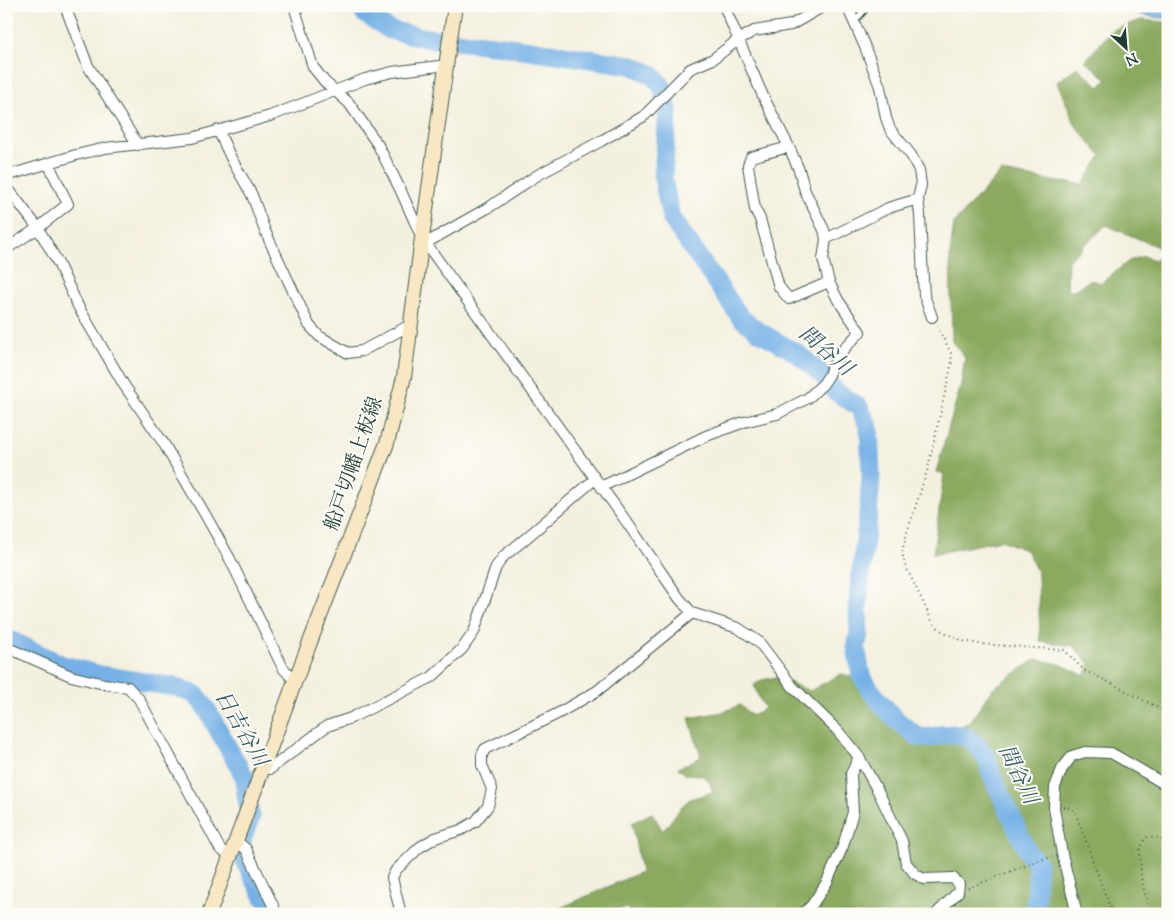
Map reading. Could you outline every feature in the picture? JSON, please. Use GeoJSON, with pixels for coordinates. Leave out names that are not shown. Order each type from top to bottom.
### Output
{"type":"FeatureCollection","features":[{"type":"Feature","properties":{"kind":"main road","name":"船戸切幡上板線"},"geometry":{"type":"LineString","coordinates":[[209,914],[231,856],[239,844],[249,807],[295,681],[387,442],[404,377],[446,66],[456,6]]}},
{"type":"Feature","properties":{"kind":"street"},"geometry":{"type":"LineString","coordinates":[[65,6],[88,66],[138,145]]}},
{"type":"Feature","properties":{"kind":"street"},"geometry":{"type":"LineString","coordinates":[[294,6],[313,67],[324,82],[349,104],[378,145],[424,240],[626,521],[679,598],[692,613],[738,628],[759,642],[793,686],[837,730],[859,757],[902,841],[906,862],[915,874],[924,879],[953,878],[959,884],[958,892],[936,914]]}},
{"type":"Feature","properties":{"kind":"street"},"geometry":{"type":"LineString","coordinates":[[263,769],[270,768],[327,726],[351,718],[432,677],[462,648],[474,632],[496,568],[504,556],[598,483],[706,436],[744,422],[777,414],[808,398],[823,384],[842,351],[860,332],[838,300],[829,282],[823,259],[826,239],[824,230],[805,191],[799,170],[789,147],[763,96],[724,6]]}},
{"type":"Feature","properties":{"kind":"street"},"geometry":{"type":"LineString","coordinates":[[424,240],[491,206],[536,176],[644,116],[690,69],[713,59],[738,40],[754,31],[791,25],[824,6]]}},
{"type":"Feature","properties":{"kind":"street"},"geometry":{"type":"LineString","coordinates":[[847,6],[880,87],[890,129],[911,155],[919,170],[921,185],[918,199],[924,296],[932,317]]}},
{"type":"Feature","properties":{"kind":"street"},"geometry":{"type":"LineString","coordinates":[[6,176],[105,148],[192,138],[270,116],[365,79],[392,72],[446,66]]}},
{"type":"Feature","properties":{"kind":"street"},"geometry":{"type":"LineString","coordinates":[[218,130],[252,195],[265,231],[309,325],[319,336],[348,354],[362,351],[412,324]]}},
{"type":"Feature","properties":{"kind":"street"},"geometry":{"type":"LineString","coordinates":[[789,147],[751,157],[748,165],[755,209],[760,219],[779,287],[789,299],[829,282]]}},
{"type":"Feature","properties":{"kind":"street"},"geometry":{"type":"LineString","coordinates":[[6,249],[38,228],[68,204],[48,163]]}},
{"type":"Feature","properties":{"kind":"street"},"geometry":{"type":"LineString","coordinates":[[6,186],[38,228],[57,261],[79,308],[124,385],[164,444],[206,516],[230,559],[284,668],[295,681]]}},
{"type":"Feature","properties":{"kind":"street"},"geometry":{"type":"LineString","coordinates":[[826,239],[888,208],[918,199]]}},
{"type":"Feature","properties":{"kind":"street"},"geometry":{"type":"LineString","coordinates":[[401,914],[392,878],[396,870],[420,847],[434,838],[461,830],[476,821],[488,806],[492,789],[482,765],[482,754],[485,749],[557,714],[597,690],[692,613]]}},
{"type":"Feature","properties":{"kind":"street"},"geometry":{"type":"LineString","coordinates":[[8,649],[71,676],[104,684],[128,687],[139,699],[220,849],[231,856]]}},
{"type":"Feature","properties":{"kind":"street"},"geometry":{"type":"LineString","coordinates":[[1077,914],[1062,854],[1054,808],[1056,787],[1062,769],[1072,756],[1085,752],[1111,753],[1161,782],[1168,784]]}},
{"type":"Feature","properties":{"kind":"street"},"geometry":{"type":"LineString","coordinates":[[803,914],[812,905],[826,882],[843,846],[853,812],[850,774],[859,757]]}},
{"type":"Feature","properties":{"kind":"street"},"geometry":{"type":"LineString","coordinates":[[239,844],[246,848],[277,914]]}},
{"type":"Feature","properties":{"kind":"lane"},"geometry":{"type":"LineString","coordinates":[[854,22],[868,6]]}},
{"type":"Feature","properties":{"kind":"path"},"geometry":{"type":"LineString","coordinates":[[932,317],[951,353],[952,362],[928,468],[902,552],[905,565],[932,621],[940,630],[963,641],[979,644],[1064,650],[1085,671],[1168,713]]}},
{"type":"Feature","properties":{"kind":"path"},"geometry":{"type":"LineString","coordinates":[[1054,808],[1067,807],[1075,811],[1114,914]]}},
{"type":"Feature","properties":{"kind":"path"},"geometry":{"type":"LineString","coordinates":[[1150,914],[1141,877],[1140,849],[1146,837],[1158,836],[1168,847]]}},
{"type":"Feature","properties":{"kind":"path"},"geometry":{"type":"LineString","coordinates":[[958,892],[1040,860],[1062,854]]}},
{"type":"Feature","properties":{"kind":"green space"},"geometry":{"type":"Polygon","coordinates":[[[1141,20],[1168,22],[1168,91],[1161,90],[1165,97],[1168,98],[1168,914],[629,914],[628,908],[590,914],[556,914],[556,910],[641,872],[632,823],[652,813],[663,831],[682,806],[690,799],[713,792],[710,783],[702,775],[685,774],[678,768],[701,757],[689,718],[723,712],[740,705],[752,716],[765,708],[754,685],[762,680],[776,677],[810,691],[841,674],[857,678],[886,719],[927,731],[955,729],[970,722],[992,689],[1036,659],[1060,664],[1085,676],[1090,664],[1073,646],[1040,641],[1038,574],[1027,551],[1001,540],[933,554],[944,474],[936,472],[961,384],[965,357],[952,342],[950,255],[954,223],[1001,172],[1083,184],[1101,156],[1076,126],[1057,82],[1077,67],[1100,87],[1107,79],[1085,61],[1112,30],[1141,20]],[[1106,225],[1068,261],[1067,291],[1077,289],[1090,280],[1101,283],[1129,261],[1143,256],[1155,260],[1162,256],[1158,247],[1106,225]]]}},
{"type":"Feature","properties":{"kind":"water"},"geometry":{"type":"Polygon","coordinates":[[[1123,6],[1168,6],[1168,18],[1144,15],[1123,6]]]}},
{"type":"Feature","properties":{"kind":"waterway","name":"間谷川"},"geometry":{"type":"LineString","coordinates":[[358,6],[365,14],[390,30],[426,38],[502,46],[631,65],[651,74],[662,86],[668,110],[663,178],[671,218],[741,318],[758,331],[795,352],[821,373],[835,391],[859,407],[869,427],[871,476],[859,589],[859,634],[856,647],[861,675],[871,691],[895,719],[917,736],[927,738],[954,734],[966,737],[978,746],[987,758],[991,774],[1029,854],[1038,863],[1035,914]]}},
{"type":"Feature","properties":{"kind":"waterway","name":"日吉谷川"},"geometry":{"type":"LineString","coordinates":[[6,638],[63,665],[100,675],[176,687],[196,695],[206,708],[245,778],[246,795],[251,816],[243,837],[240,852],[273,914]]}}]}
